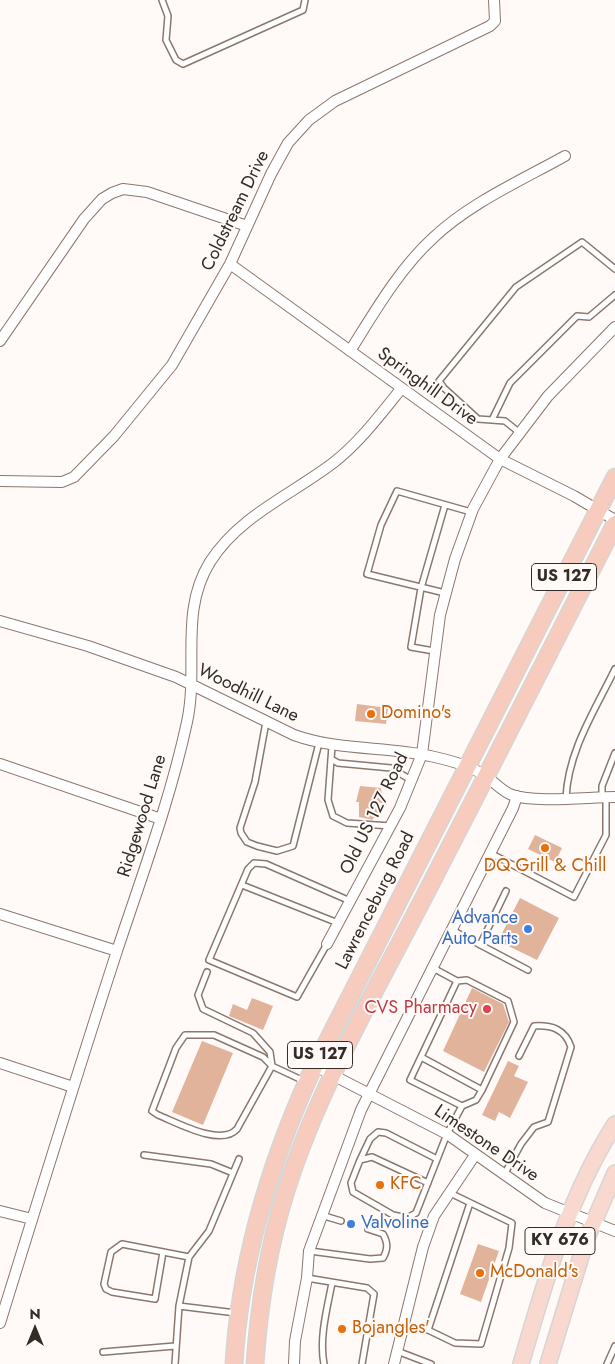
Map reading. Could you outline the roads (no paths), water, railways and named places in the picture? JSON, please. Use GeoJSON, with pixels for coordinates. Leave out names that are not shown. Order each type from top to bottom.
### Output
{"type":"FeatureCollection","features":[{"type":"Feature","properties":{"kind":"highway","name":"Lawrenceburg Road"},"geometry":{"type":"LineString","coordinates":[[234,1364],[239,1314],[249,1250],[261,1202],[284,1134],[306,1082],[615,477]]}},
{"type":"Feature","properties":{"kind":"highway","name":"US 127"},"geometry":{"type":"LineString","coordinates":[[255,1364],[262,1298],[274,1233],[294,1168],[334,1075],[615,524]]}},
{"type":"Feature","properties":{"kind":"main road","name":"KY 676"},"geometry":{"type":"LineString","coordinates":[[521,1364],[570,1213],[590,1168],[615,1124]]}},
{"type":"Feature","properties":{"kind":"main road","name":"KY 676"},"geometry":{"type":"LineString","coordinates":[[548,1364],[593,1222],[615,1173]]}},
{"type":"Feature","properties":{"kind":"street","name":"Coldstream Drive"},"geometry":{"type":"LineString","coordinates":[[0,481],[62,482],[74,477],[114,436],[172,365],[230,264],[288,143],[298,130],[321,109],[490,26],[496,20],[494,0]]}},
{"type":"Feature","properties":{"kind":"street"},"geometry":{"type":"LineString","coordinates":[[350,351],[393,287],[431,239],[456,219],[491,197],[565,156]]}},
{"type":"Feature","properties":{"kind":"street"},"geometry":{"type":"LineString","coordinates":[[0,341],[84,219],[102,199],[112,193],[123,189],[147,192],[248,226]]}},
{"type":"Feature","properties":{"kind":"street","name":"Springhill Drive"},"geometry":{"type":"LineString","coordinates":[[230,264],[401,390],[500,459],[615,520]]}},
{"type":"Feature","properties":{"kind":"street","name":"Old US 127 Road"},"geometry":{"type":"LineString","coordinates":[[327,944],[391,826],[422,754],[434,651],[445,594],[472,512],[500,459],[548,396],[615,327]]}},
{"type":"Feature","properties":{"kind":"street","name":"Ridgewood Lane"},"geometry":{"type":"LineString","coordinates":[[0,1323],[73,1087],[161,819],[188,720],[192,684],[190,637],[192,609],[199,583],[211,560],[222,546],[248,521],[307,482],[347,450],[401,390]]}},
{"type":"Feature","properties":{"kind":"street","name":"Woodhill Lane"},"geometry":{"type":"LineString","coordinates":[[0,621],[88,646],[192,684],[294,735],[332,746],[422,754],[486,776],[510,795],[517,796]]}},
{"type":"Feature","properties":{"kind":"street"},"geometry":{"type":"LineString","coordinates":[[0,764],[161,819]]}},
{"type":"Feature","properties":{"kind":"street"},"geometry":{"type":"LineString","coordinates":[[294,1364],[295,1341],[307,1278],[309,1251],[321,1215],[369,1093],[452,930],[517,796],[607,797]]}},
{"type":"Feature","properties":{"kind":"street"},"geometry":{"type":"LineString","coordinates":[[0,914],[117,951]]}},
{"type":"Feature","properties":{"kind":"street"},"geometry":{"type":"LineString","coordinates":[[0,1063],[73,1087]]}},
{"type":"Feature","properties":{"kind":"street","name":"Limestone Drive"},"geometry":{"type":"LineString","coordinates":[[315,1066],[446,1134],[545,1203],[615,1231]]}},
{"type":"Feature","properties":{"kind":"street"},"geometry":{"type":"LineString","coordinates":[[394,1364],[423,1247],[434,1216],[475,1155]]}},
{"type":"Feature","properties":{"kind":"street"},"geometry":{"type":"LineString","coordinates":[[0,1211],[32,1219]]}},
{"type":"Feature","properties":{"kind":"lane"},"geometry":{"type":"LineString","coordinates":[[162,0],[168,16],[166,40],[176,60],[183,64],[303,10],[305,0]]}},
{"type":"Feature","properties":{"kind":"lane"},"geometry":{"type":"LineString","coordinates":[[520,433],[505,421],[478,418],[444,388],[439,381],[516,287],[582,242],[615,269]]}},
{"type":"Feature","properties":{"kind":"lane"},"geometry":{"type":"LineString","coordinates":[[492,420],[510,383],[577,316],[589,317],[615,295]]}},
{"type":"Feature","properties":{"kind":"lane"},"geometry":{"type":"LineString","coordinates":[[445,594],[367,574],[381,525],[397,491],[472,512]]}},
{"type":"Feature","properties":{"kind":"lane"},"geometry":{"type":"LineString","coordinates":[[434,651],[411,648],[422,588],[445,505]]}},
{"type":"Feature","properties":{"kind":"lane"},"geometry":{"type":"LineString","coordinates":[[566,798],[567,778],[578,745],[615,669]]}},
{"type":"Feature","properties":{"kind":"lane"},"geometry":{"type":"LineString","coordinates":[[266,721],[255,782],[240,828],[243,838],[247,842],[277,851],[293,846],[319,743]]}},
{"type":"Feature","properties":{"kind":"lane"},"geometry":{"type":"LineString","coordinates":[[332,746],[330,812],[338,820],[346,823],[391,826]]}},
{"type":"Feature","properties":{"kind":"lane"},"geometry":{"type":"LineString","coordinates":[[490,853],[574,897],[606,835],[607,797],[602,786],[615,753]]}},
{"type":"Feature","properties":{"kind":"lane"},"geometry":{"type":"LineString","coordinates":[[331,760],[338,763],[391,768],[412,780]]}},
{"type":"Feature","properties":{"kind":"lane"},"geometry":{"type":"LineString","coordinates":[[327,944],[297,997],[209,960],[248,869],[254,863],[266,864],[350,901]]}},
{"type":"Feature","properties":{"kind":"lane"},"geometry":{"type":"LineString","coordinates":[[242,885],[338,924]]}},
{"type":"Feature","properties":{"kind":"lane"},"geometry":{"type":"LineString","coordinates":[[480,945],[506,891]]}},
{"type":"Feature","properties":{"kind":"lane"},"geometry":{"type":"LineString","coordinates":[[452,930],[528,970]]}},
{"type":"Feature","properties":{"kind":"lane"},"geometry":{"type":"LineString","coordinates":[[433,968],[458,981],[467,980],[508,1001],[514,1022],[476,1100],[462,1106],[446,1134],[437,1159],[416,1213],[408,1218],[392,1215],[352,1192],[351,1183],[355,1167],[370,1139],[378,1132],[386,1133],[437,1159]]}},
{"type":"Feature","properties":{"kind":"lane"},"geometry":{"type":"LineString","coordinates":[[207,972],[198,995],[202,1009],[253,1033],[270,1052],[272,1066],[232,1135],[217,1137],[158,1115],[152,1110],[176,1048],[185,1035],[214,1035],[263,1057],[272,1066],[306,1082]]}},
{"type":"Feature","properties":{"kind":"lane"},"geometry":{"type":"LineString","coordinates":[[458,981],[410,1080],[462,1106]]}},
{"type":"Feature","properties":{"kind":"lane"},"geometry":{"type":"LineString","coordinates":[[504,1175],[521,1144],[534,1127],[548,1122],[571,1047],[567,1036],[559,1030],[547,1025],[534,1026],[519,1056]]}},
{"type":"Feature","properties":{"kind":"lane"},"geometry":{"type":"LineString","coordinates":[[421,1057],[482,1090]]}},
{"type":"Feature","properties":{"kind":"lane"},"geometry":{"type":"LineString","coordinates":[[144,1155],[211,1164],[233,1174]]}},
{"type":"Feature","properties":{"kind":"lane"},"geometry":{"type":"LineString","coordinates":[[360,1160],[372,1157],[428,1182]]}},
{"type":"Feature","properties":{"kind":"lane"},"geometry":{"type":"LineString","coordinates":[[175,1364],[179,1306],[188,1257],[209,1231],[239,1159]]}},
{"type":"Feature","properties":{"kind":"lane"},"geometry":{"type":"LineString","coordinates":[[342,1162],[355,1167]]}},
{"type":"Feature","properties":{"kind":"lane"},"geometry":{"type":"LineString","coordinates":[[404,1326],[428,1330],[455,1343],[480,1344],[510,1248],[512,1223],[450,1193]]}},
{"type":"Feature","properties":{"kind":"lane"},"geometry":{"type":"LineString","coordinates":[[428,1330],[470,1203]]}},
{"type":"Feature","properties":{"kind":"lane"},"geometry":{"type":"LineString","coordinates":[[321,1215],[342,1221]]}},
{"type":"Feature","properties":{"kind":"lane"},"geometry":{"type":"LineString","coordinates":[[309,1251],[370,1259],[383,1258],[387,1250],[387,1242],[383,1234],[368,1229]]}},
{"type":"Feature","properties":{"kind":"lane"},"geometry":{"type":"LineString","coordinates":[[163,1252],[155,1300],[112,1292],[106,1289],[104,1284],[111,1252],[115,1247],[122,1244],[163,1252],[188,1257]]}},
{"type":"Feature","properties":{"kind":"lane"},"geometry":{"type":"LineString","coordinates":[[307,1278],[367,1288],[374,1294],[362,1364]]}},
{"type":"Feature","properties":{"kind":"lane"},"geometry":{"type":"LineString","coordinates":[[324,1364],[325,1321],[332,1283]]}},
{"type":"Feature","properties":{"kind":"lane"},"geometry":{"type":"LineString","coordinates":[[179,1306],[239,1314]]}},
{"type":"Feature","properties":{"kind":"lane"},"geometry":{"type":"LineString","coordinates":[[103,1352],[175,1346]]}},
{"type":"Feature","properties":{"kind":"lane"},"geometry":{"type":"LineString","coordinates":[[607,1364],[615,1346]]}},
{"type":"Feature","properties":{"kind":"lane"},"geometry":{"type":"LineString","coordinates":[[396,1351],[431,1364]]}},
{"type":"Feature","properties":{"kind":"place","name":"Domino's"},"geometry":{"type":"Point","coordinates":[371,714]}},
{"type":"Feature","properties":{"kind":"place","name":"DQ Grill & Chill"},"geometry":{"type":"Point","coordinates":[545,848]}},
{"type":"Feature","properties":{"kind":"place","name":"Advance Auto Parts"},"geometry":{"type":"Point","coordinates":[528,929]}},
{"type":"Feature","properties":{"kind":"place","name":"CVS Pharmacy"},"geometry":{"type":"Point","coordinates":[487,1009]}},
{"type":"Feature","properties":{"kind":"place","name":"KFC"},"geometry":{"type":"Point","coordinates":[380,1185]}},
{"type":"Feature","properties":{"kind":"place","name":"Valvoline"},"geometry":{"type":"Point","coordinates":[351,1224]}},
{"type":"Feature","properties":{"kind":"place","name":"McDonald's"},"geometry":{"type":"Point","coordinates":[480,1273]}},
{"type":"Feature","properties":{"kind":"place","name":"Bojangles'"},"geometry":{"type":"Point","coordinates":[342,1329]}}]}
